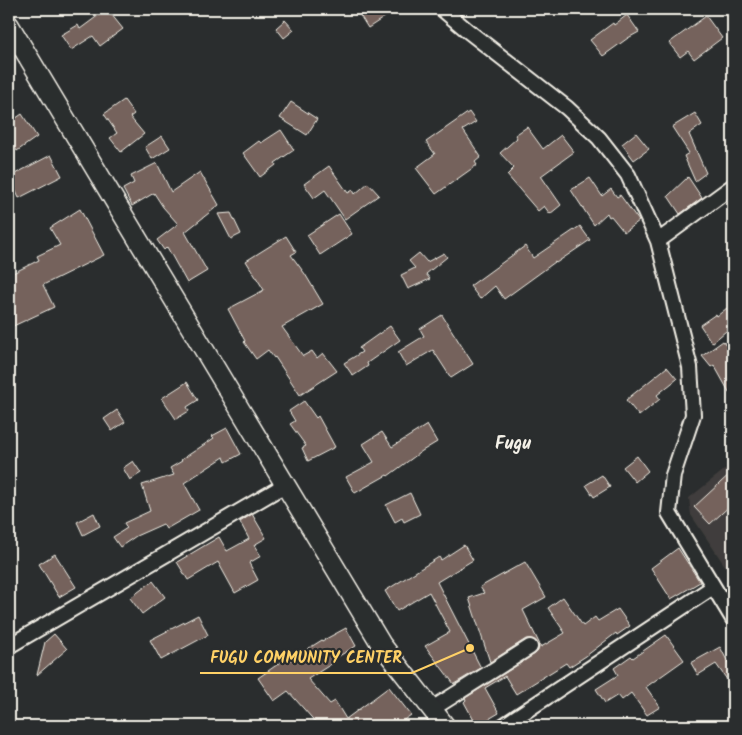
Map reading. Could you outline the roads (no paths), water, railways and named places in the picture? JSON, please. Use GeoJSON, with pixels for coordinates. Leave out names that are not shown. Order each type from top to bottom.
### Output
{"type":"FeatureCollection","features":[{"type":"Feature","properties":{"kind":"main road"},"geometry":{"type":"LineString","coordinates":[[9,25],[381,644],[445,726]]}},
{"type":"Feature","properties":{"kind":"street"},"geometry":{"type":"LineString","coordinates":[[442,9],[566,108],[599,138],[628,175],[658,241],[690,367],[693,415],[674,475],[669,513],[733,619]]}},
{"type":"Feature","properties":{"kind":"street"},"geometry":{"type":"LineString","coordinates":[[658,241],[733,186]]}},
{"type":"Feature","properties":{"kind":"street"},"geometry":{"type":"LineString","coordinates":[[9,646],[285,485]]}},
{"type":"Feature","properties":{"kind":"street"},"geometry":{"type":"LineString","coordinates":[[503,726],[713,586]]}},
{"type":"Feature","properties":{"kind":"street"},"geometry":{"type":"LineString","coordinates":[[432,709],[530,647]]}},
{"type":"Feature","properties":{"kind":"place","name":"FUGU COMMUNITY CENTER"},"geometry":{"type":"Point","coordinates":[470,648]}},
{"type":"Feature","properties":{"kind":"district","name":"Fugu"},"geometry":{"type":"Point","coordinates":[513,443]}}]}
